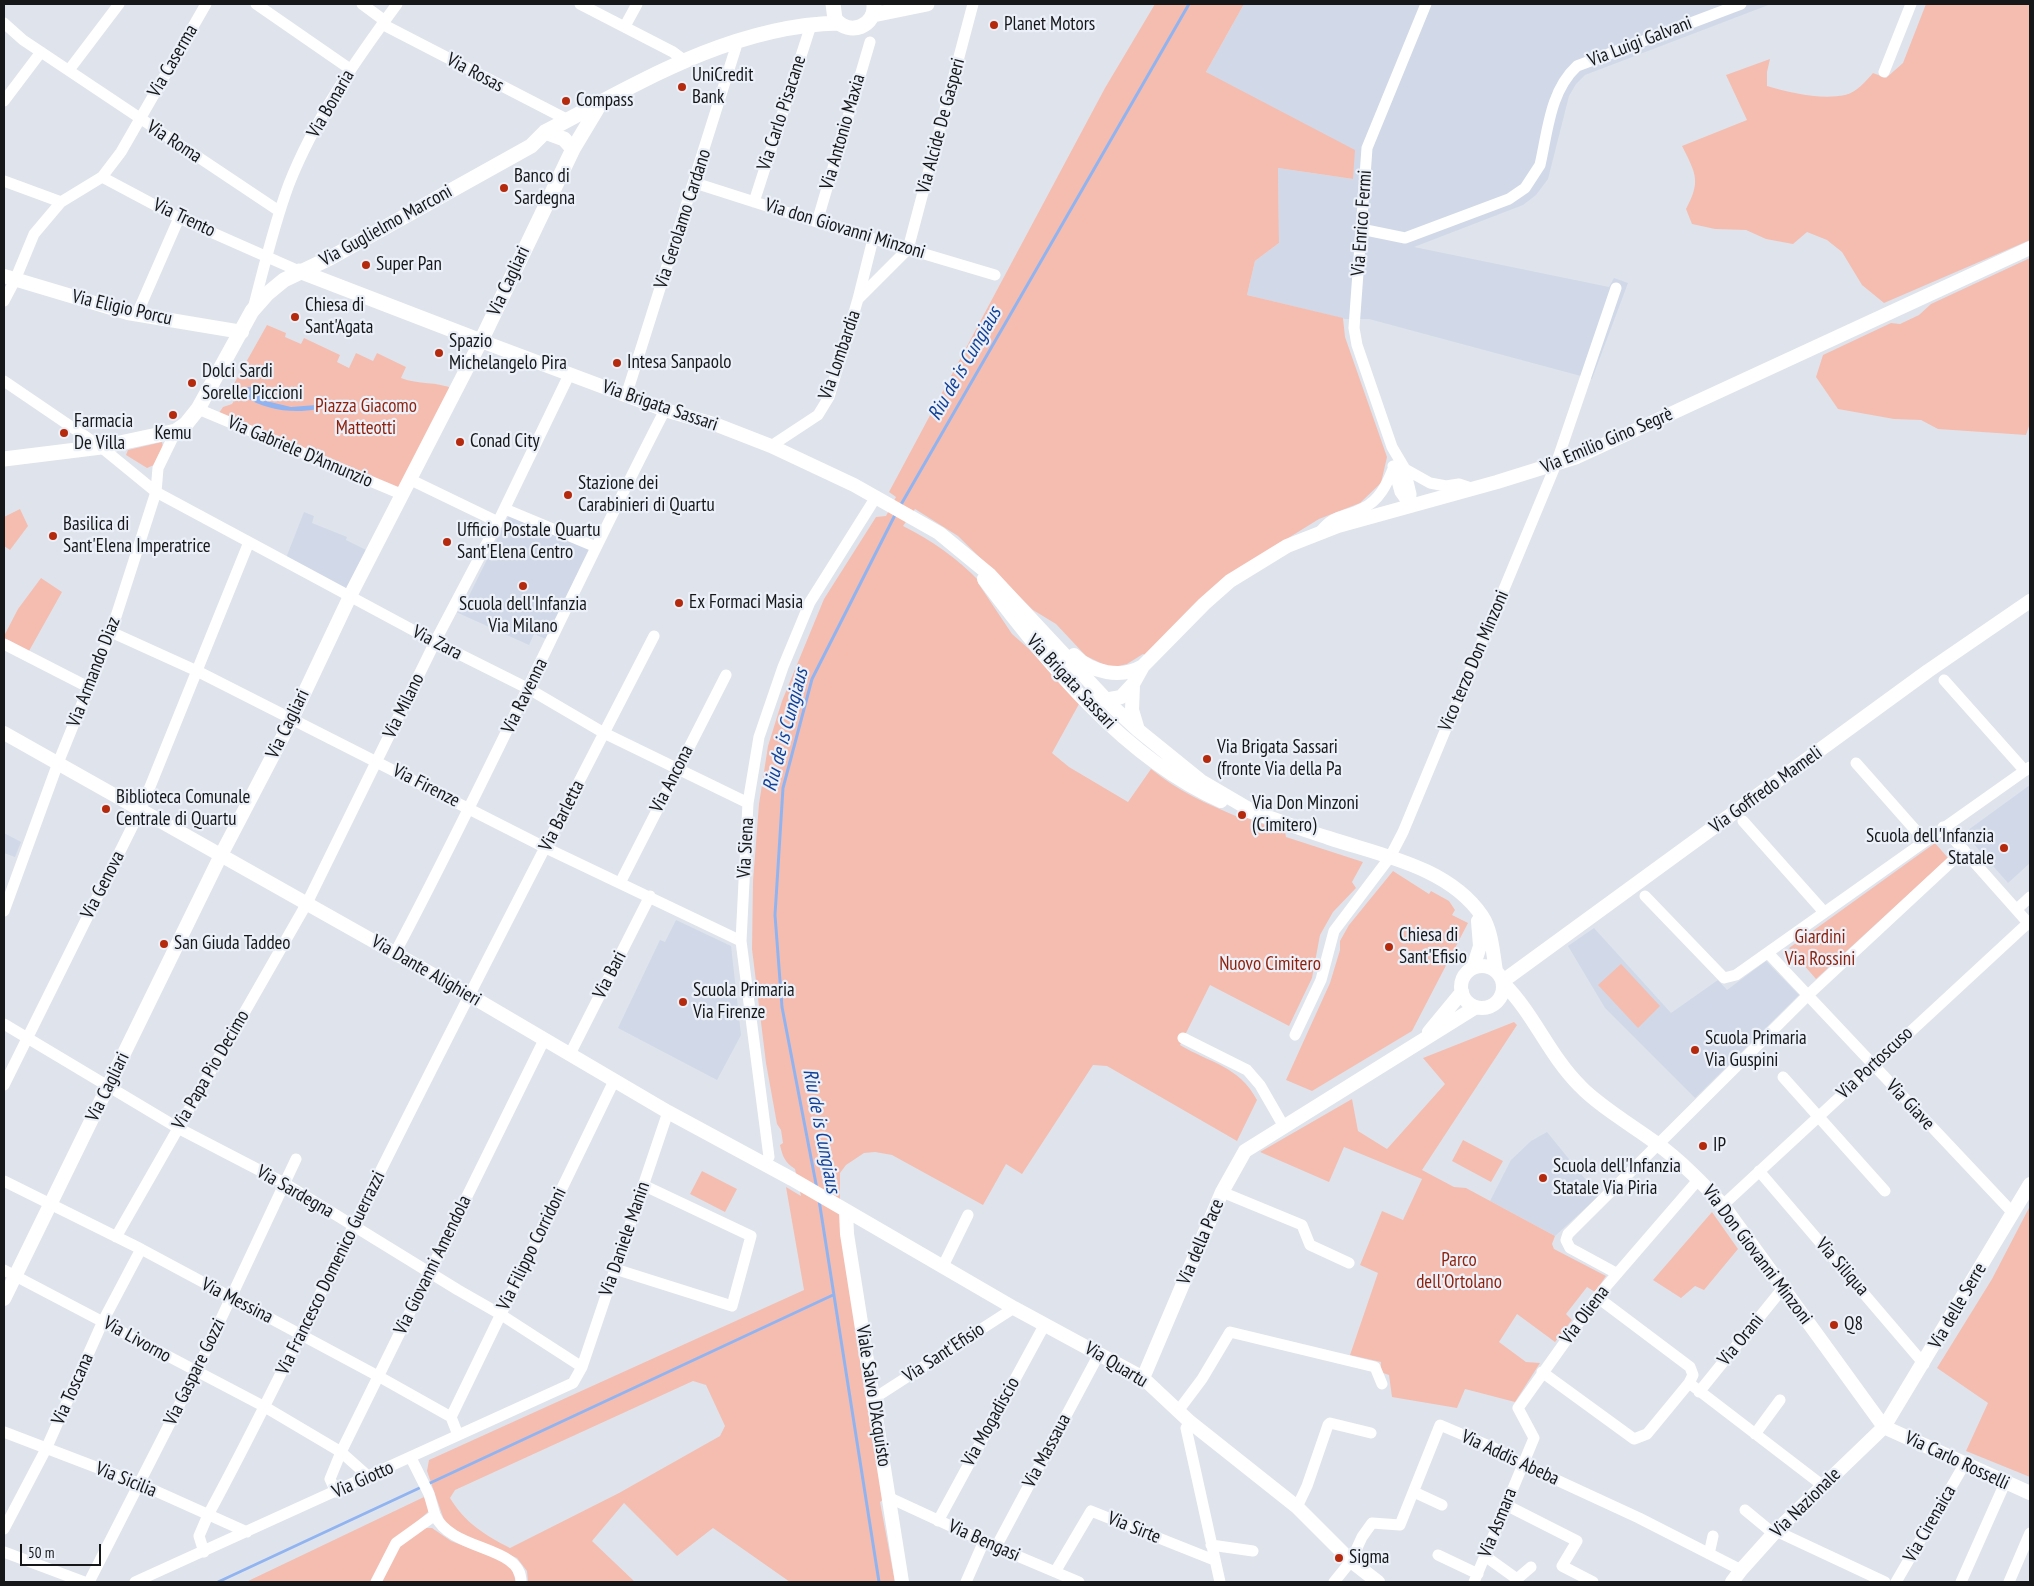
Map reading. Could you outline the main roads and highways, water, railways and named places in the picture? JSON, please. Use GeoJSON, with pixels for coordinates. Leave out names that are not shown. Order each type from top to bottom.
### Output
{"type":"FeatureCollection","features":[{"type":"Feature","properties":{"kind":"main road"},"geometry":{"type":"LineString","coordinates":[[895,4],[902,4]]}},
{"type":"Feature","properties":{"kind":"main road"},"geometry":{"type":"LineString","coordinates":[[874,10],[927,4]]}},
{"type":"Feature","properties":{"kind":"main road","name":"Via Guglielmo Marconi"},"geometry":{"type":"LineString","coordinates":[[4,459],[101,447],[176,431],[186,424],[198,409],[252,311],[267,294],[300,271],[337,254],[530,146],[545,132],[685,61],[734,42],[813,24],[834,12],[854,29],[862,27],[874,10]]}},
{"type":"Feature","properties":{"kind":"main road","name":"Via Cagliari"},"geometry":{"type":"LineString","coordinates":[[481,341],[573,149],[600,104]]}},
{"type":"Feature","properties":{"kind":"main road"},"geometry":{"type":"LineString","coordinates":[[545,132],[564,138],[573,149]]}},
{"type":"Feature","properties":{"kind":"main road"},"geometry":{"type":"LineString","coordinates":[[337,254],[335,274],[339,286]]}},
{"type":"Feature","properties":{"kind":"main road","name":"Via Brigata Sassari"},"geometry":{"type":"LineString","coordinates":[[300,271],[481,341]]}},
{"type":"Feature","properties":{"kind":"water"},"geometry":{"type":"Polygon","coordinates":[[[248,387],[262,388],[262,400],[291,407],[316,405],[317,409],[289,411],[270,408],[244,396],[244,390],[248,387]]]}},
{"type":"Feature","properties":{"kind":"waterway","name":"Riu de is Cungiaus"},"geometry":{"type":"LineString","coordinates":[[899,508],[1189,4]]}},
{"type":"Feature","properties":{"kind":"waterway","name":"Riu de is Cungiaus"},"geometry":{"type":"LineString","coordinates":[[817,1189],[782,1007],[775,915],[783,788],[812,679],[896,513]]}},
{"type":"Feature","properties":{"kind":"waterway","name":"Riu de is Cungiaus"},"geometry":{"type":"LineString","coordinates":[[819,1200],[879,1582]]}},
{"type":"Feature","properties":{"kind":"waterway"},"geometry":{"type":"LineString","coordinates":[[218,1582],[833,1295]]}},
{"type":"Feature","properties":{"kind":"place","name":"Planet Motors"},"geometry":{"type":"Point","coordinates":[994,25]}},
{"type":"Feature","properties":{"kind":"place","name":"UniCredit Bank"},"geometry":{"type":"Point","coordinates":[682,87]}},
{"type":"Feature","properties":{"kind":"place","name":"Compass"},"geometry":{"type":"Point","coordinates":[566,101]}},
{"type":"Feature","properties":{"kind":"place","name":"Banco di Sardegna"},"geometry":{"type":"Point","coordinates":[504,188]}},
{"type":"Feature","properties":{"kind":"place","name":"Super Pan"},"geometry":{"type":"Point","coordinates":[366,265]}},
{"type":"Feature","properties":{"kind":"place","name":"Chiesa di Sant'Agata"},"geometry":{"type":"Point","coordinates":[295,317]}},
{"type":"Feature","properties":{"kind":"place","name":"Spazio Michelangelo Pira"},"geometry":{"type":"Point","coordinates":[439,353]}},
{"type":"Feature","properties":{"kind":"place","name":"Intesa Sanpaolo"},"geometry":{"type":"Point","coordinates":[617,363]}},
{"type":"Feature","properties":{"kind":"place","name":"Dolci Sardi Sorelle Piccioni"},"geometry":{"type":"Point","coordinates":[192,383]}},
{"type":"Feature","properties":{"kind":"place","name":"Kemu"},"geometry":{"type":"Point","coordinates":[173,415]}},
{"type":"Feature","properties":{"kind":"place","name":"Farmacia De Villa"},"geometry":{"type":"Point","coordinates":[64,433]}},
{"type":"Feature","properties":{"kind":"place","name":"Conad City"},"geometry":{"type":"Point","coordinates":[460,442]}},
{"type":"Feature","properties":{"kind":"place","name":"Stazione dei Carabinieri di Quartu"},"geometry":{"type":"Point","coordinates":[568,495]}},
{"type":"Feature","properties":{"kind":"place","name":"Basilica di Sant'Elena Imperatrice"},"geometry":{"type":"Point","coordinates":[53,536]}},
{"type":"Feature","properties":{"kind":"place","name":"Ufficio Postale Quartu Sant'Elena Centro"},"geometry":{"type":"Point","coordinates":[447,542]}},
{"type":"Feature","properties":{"kind":"place","name":"Scuola dell'Infanzia Via Milano"},"geometry":{"type":"Point","coordinates":[523,586]}},
{"type":"Feature","properties":{"kind":"place","name":"Ex Formaci Masia"},"geometry":{"type":"Point","coordinates":[679,603]}},
{"type":"Feature","properties":{"kind":"place","name":"Via Brigata Sassari (fronte Via della Pa"},"geometry":{"type":"Point","coordinates":[1207,759]}},
{"type":"Feature","properties":{"kind":"place","name":"Biblioteca Comunale Centrale di Quartu"},"geometry":{"type":"Point","coordinates":[106,809]}},
{"type":"Feature","properties":{"kind":"place","name":"Via Don Minzoni (Cimitero)"},"geometry":{"type":"Point","coordinates":[1242,815]}},
{"type":"Feature","properties":{"kind":"place","name":"Scuola dell'Infanzia Statale"},"geometry":{"type":"Point","coordinates":[2004,848]}},
{"type":"Feature","properties":{"kind":"place","name":"San Giuda Taddeo"},"geometry":{"type":"Point","coordinates":[164,944]}},
{"type":"Feature","properties":{"kind":"place","name":"Chiesa di Sant'Efisio"},"geometry":{"type":"Point","coordinates":[1389,947]}},
{"type":"Feature","properties":{"kind":"place","name":"Scuola Primaria Via Firenze"},"geometry":{"type":"Point","coordinates":[683,1002]}},
{"type":"Feature","properties":{"kind":"place","name":"Scuola Primaria Via Guspini"},"geometry":{"type":"Point","coordinates":[1695,1050]}},
{"type":"Feature","properties":{"kind":"place","name":"IP"},"geometry":{"type":"Point","coordinates":[1703,1146]}},
{"type":"Feature","properties":{"kind":"place","name":"Scuola dell'Infanzia Statale Via Piria"},"geometry":{"type":"Point","coordinates":[1543,1178]}},
{"type":"Feature","properties":{"kind":"place","name":"Q8"},"geometry":{"type":"Point","coordinates":[1834,1325]}},
{"type":"Feature","properties":{"kind":"place","name":"Sigma"},"geometry":{"type":"Point","coordinates":[1339,1558]}},
{"type":"Feature","properties":{"kind":"park label","name":"Piazza Giacomo Matteotti"},"geometry":{"type":"Point","coordinates":[366,418]}},
{"type":"Feature","properties":{"kind":"park label","name":"Giardini Via Rossini"},"geometry":{"type":"Point","coordinates":[1820,949]}},
{"type":"Feature","properties":{"kind":"park label","name":"Nuovo Cimitero"},"geometry":{"type":"Point","coordinates":[1270,965]}},
{"type":"Feature","properties":{"kind":"park label","name":"Parco dell'Ortolano"},"geometry":{"type":"Point","coordinates":[1459,1272]}}]}
